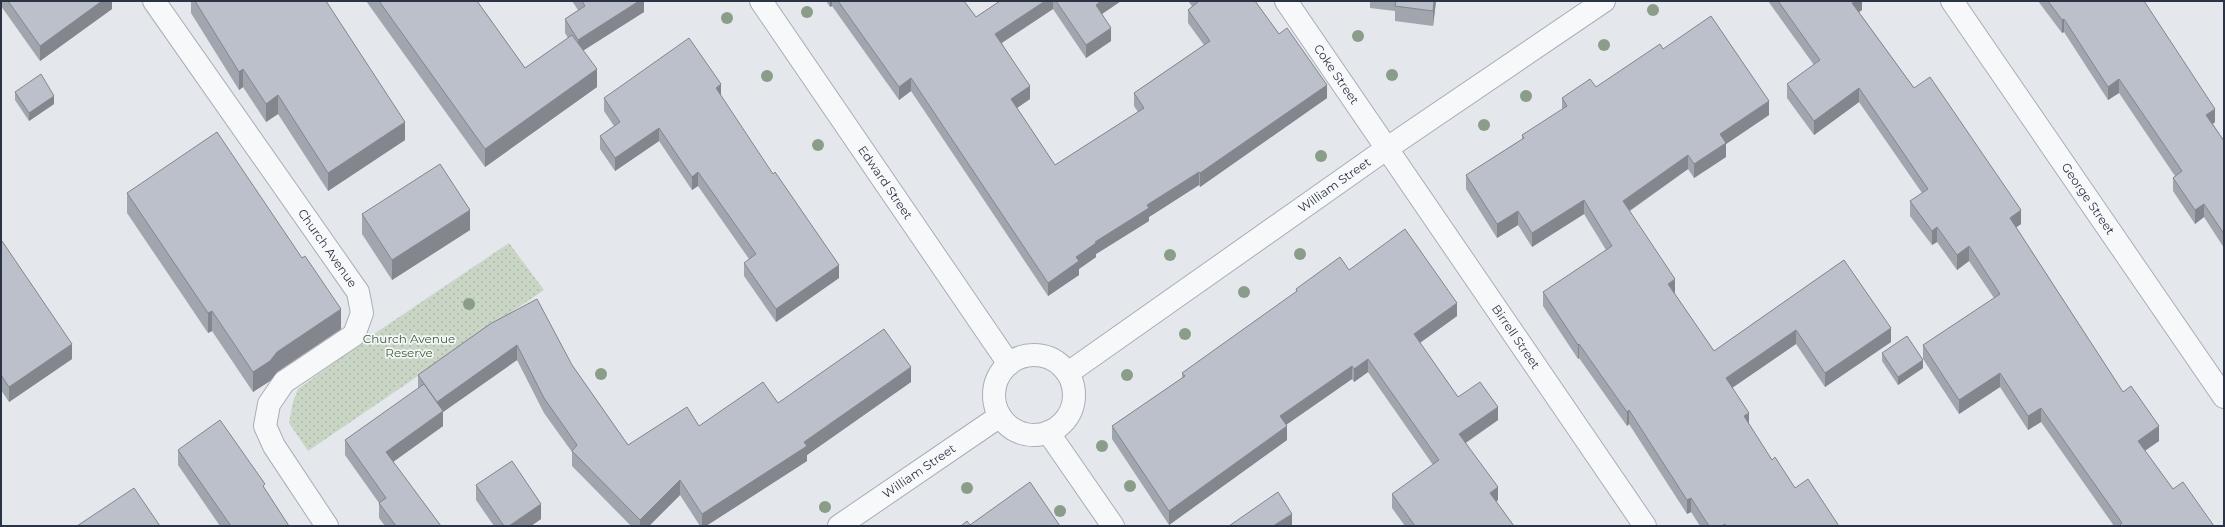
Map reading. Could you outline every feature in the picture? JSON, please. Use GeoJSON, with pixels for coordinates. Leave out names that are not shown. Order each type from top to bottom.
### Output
{"type":"FeatureCollection","features":[{"type":"Feature","properties":{"kind":"street","name":"Church Avenue"},"geometry":{"type":"LineString","coordinates":[[154,1],[358,292],[362,313],[354,335],[284,382],[269,404],[265,426],[274,446],[327,526]]}},
{"type":"Feature","properties":{"kind":"street","name":"Edward Street"},"geometry":{"type":"LineString","coordinates":[[761,1],[1009,364]]}},
{"type":"Feature","properties":{"kind":"street","name":"Coke Street"},"geometry":{"type":"LineString","coordinates":[[1286,1],[1386,149]]}},
{"type":"Feature","properties":{"kind":"street","name":"William Street"},"geometry":{"type":"LineString","coordinates":[[1068,373],[1386,149],[1604,1]]}},
{"type":"Feature","properties":{"kind":"street","name":"George Street"},"geometry":{"type":"LineString","coordinates":[[1952,1],[2224,397]]}},
{"type":"Feature","properties":{"kind":"street","name":"Birrell Street"},"geometry":{"type":"LineString","coordinates":[[1386,149],[1645,526]]}},
{"type":"Feature","properties":{"kind":"street"},"geometry":{"type":"LineString","coordinates":[[1035,355],[1049,357],[1061,364],[1068,373],[1074,386],[1074,400],[1070,414],[1062,424],[1048,432],[1034,435],[1021,433],[1008,426],[1000,416],[995,403],[994,388],[999,376],[1009,364],[1021,357],[1035,355]]}},
{"type":"Feature","properties":{"kind":"street","name":"William Street"},"geometry":{"type":"LineString","coordinates":[[839,526],[1000,416]]}},
{"type":"Feature","properties":{"kind":"street"},"geometry":{"type":"LineString","coordinates":[[1048,432],[1113,526]]}},
{"type":"Feature","properties":{"kind":"green space","name":"Church Avenue Reserve"},"geometry":{"type":"Polygon","coordinates":[[[509,243],[544,290],[308,451],[289,423],[293,402],[298,389],[368,338],[509,243]]]}},
{"type":"Feature","properties":{"kind":"building"},"geometry":{"type":"Polygon","coordinates":[[[8,1],[102,1],[40,46],[8,1]]]}},
{"type":"Feature","properties":{"kind":"building"},"geometry":{"type":"Polygon","coordinates":[[[195,1],[326,1],[405,122],[328,173],[278,95],[266,104],[243,69],[239,72],[195,1]]]}},
{"type":"Feature","properties":{"kind":"building"},"geometry":{"type":"Polygon","coordinates":[[[379,1],[477,1],[525,68],[572,35],[597,69],[485,149],[379,1]]]}},
{"type":"Feature","properties":{"kind":"building"},"geometry":{"type":"Polygon","coordinates":[[[582,1],[639,1],[578,40],[565,19],[585,6],[582,1]]]}},
{"type":"Feature","properties":{"kind":"building"},"geometry":{"type":"Polygon","coordinates":[[[838,1],[964,1],[976,17],[1000,1],[1045,1],[995,34],[1030,86],[1011,99],[1055,165],[1144,108],[1134,93],[1210,41],[1188,10],[1198,1],[1255,1],[1279,34],[1287,28],[1327,85],[1200,173],[1199,172],[1147,205],[1149,208],[1095,242],[1096,243],[1076,257],[1079,261],[1048,283],[911,78],[899,87],[838,1]]]}},
{"type":"Feature","properties":{"kind":"building"},"geometry":{"type":"Polygon","coordinates":[[[1056,1],[1101,1],[1096,5],[1111,28],[1086,45],[1056,1]]]}},
{"type":"Feature","properties":{"kind":"building"},"geometry":{"type":"Polygon","coordinates":[[[1396,1],[1434,1],[1433,11],[1395,6],[1396,1]]]}},
{"type":"Feature","properties":{"kind":"building"},"geometry":{"type":"Polygon","coordinates":[[[1778,1],[1855,1],[1852,3],[1914,88],[1930,77],[2021,210],[2010,218],[2123,392],[2131,386],[2159,426],[2138,441],[2173,489],[2183,482],[2214,526],[2119,526],[2122,523],[2041,408],[2028,416],[2000,373],[1959,400],[1923,345],[2000,294],[1969,246],[1957,255],[1937,227],[1932,231],[1910,201],[1928,189],[1859,88],[1814,121],[1787,84],[1820,60],[1778,1]]]}},
{"type":"Feature","properties":{"kind":"building"},"geometry":{"type":"Polygon","coordinates":[[[2048,1],[2144,1],[2215,109],[2206,115],[2224,141],[2224,234],[2204,204],[2195,210],[2173,178],[2182,171],[2119,79],[2108,87],[2064,19],[2062,20],[2048,1]]]}},
{"type":"Feature","properties":{"kind":"building"},"geometry":{"type":"Polygon","coordinates":[[[1711,16],[1769,101],[1720,134],[1726,143],[1694,164],[1688,155],[1623,201],[1675,279],[1668,284],[1714,351],[1844,260],[1891,328],[1825,373],[1796,330],[1726,378],[1749,413],[1744,416],[1772,460],[1775,457],[1795,488],[1808,479],[1839,526],[1726,526],[1725,524],[1722,526],[1709,526],[1691,498],[1687,500],[1629,410],[1627,412],[1579,344],[1578,345],[1543,292],[1612,246],[1584,200],[1532,233],[1518,211],[1497,224],[1466,175],[1524,138],[1522,135],[1567,106],[1562,98],[1590,79],[1596,87],[1660,44],[1663,49],[1711,16]]]}},
{"type":"Feature","properties":{"kind":"building"},"geometry":{"type":"Polygon","coordinates":[[[689,38],[721,84],[716,88],[773,174],[775,172],[839,265],[776,309],[744,263],[756,254],[698,172],[692,177],[659,128],[615,158],[600,136],[620,122],[604,98],[689,38]]]}},
{"type":"Feature","properties":{"kind":"building"},"geometry":{"type":"Polygon","coordinates":[[[41,74],[54,96],[29,113],[15,92],[41,74]]]}},
{"type":"Feature","properties":{"kind":"building"},"geometry":{"type":"Polygon","coordinates":[[[217,132],[302,258],[305,256],[341,309],[277,352],[270,361],[253,372],[212,311],[208,313],[127,193],[217,132]]]}},
{"type":"Feature","properties":{"kind":"building"},"geometry":{"type":"Polygon","coordinates":[[[440,164],[470,210],[392,260],[362,214],[440,164]]]}},
{"type":"Feature","properties":{"kind":"building"},"geometry":{"type":"Polygon","coordinates":[[[1405,229],[1457,303],[1414,334],[1458,397],[1480,382],[1498,407],[1459,434],[1498,487],[1490,493],[1514,526],[1415,526],[1392,494],[1439,460],[1368,359],[1354,369],[1352,366],[1280,416],[1287,426],[1169,511],[1112,426],[1185,376],[1182,373],[1297,291],[1296,289],[1340,257],[1349,270],[1405,229]]]}},
{"type":"Feature","properties":{"kind":"building"},"geometry":{"type":"Polygon","coordinates":[[[2,241],[72,344],[9,387],[1,375],[2,241]]]}},
{"type":"Feature","properties":{"kind":"building"},"geometry":{"type":"Polygon","coordinates":[[[537,299],[572,365],[628,445],[687,407],[699,426],[763,382],[778,403],[884,329],[911,367],[804,442],[807,446],[702,514],[680,480],[640,520],[572,451],[577,445],[544,398],[517,345],[437,402],[418,375],[490,324],[537,299]]]}},
{"type":"Feature","properties":{"kind":"building"},"geometry":{"type":"Polygon","coordinates":[[[1907,336],[1923,360],[1898,377],[1882,353],[1907,336]]]}},
{"type":"Feature","properties":{"kind":"building"},"geometry":{"type":"Polygon","coordinates":[[[424,384],[443,411],[386,452],[441,526],[396,526],[379,503],[386,498],[345,440],[424,384]]]}},
{"type":"Feature","properties":{"kind":"building"},"geometry":{"type":"Polygon","coordinates":[[[220,420],[265,484],[263,486],[289,526],[231,526],[178,450],[220,420]]]}},
{"type":"Feature","properties":{"kind":"building"},"geometry":{"type":"Polygon","coordinates":[[[512,461],[541,504],[509,526],[504,526],[476,485],[512,461]]]}},
{"type":"Feature","properties":{"kind":"building"},"geometry":{"type":"Polygon","coordinates":[[[1030,482],[1060,526],[961,526],[967,521],[970,525],[1030,482]]]}},
{"type":"Feature","properties":{"kind":"building"},"geometry":{"type":"Polygon","coordinates":[[[134,488],[160,526],[77,526],[134,488]]]}},
{"type":"Feature","properties":{"kind":"building"},"geometry":{"type":"Polygon","coordinates":[[[1278,492],[1292,514],[1273,526],[1229,526],[1278,492]]]}}]}
